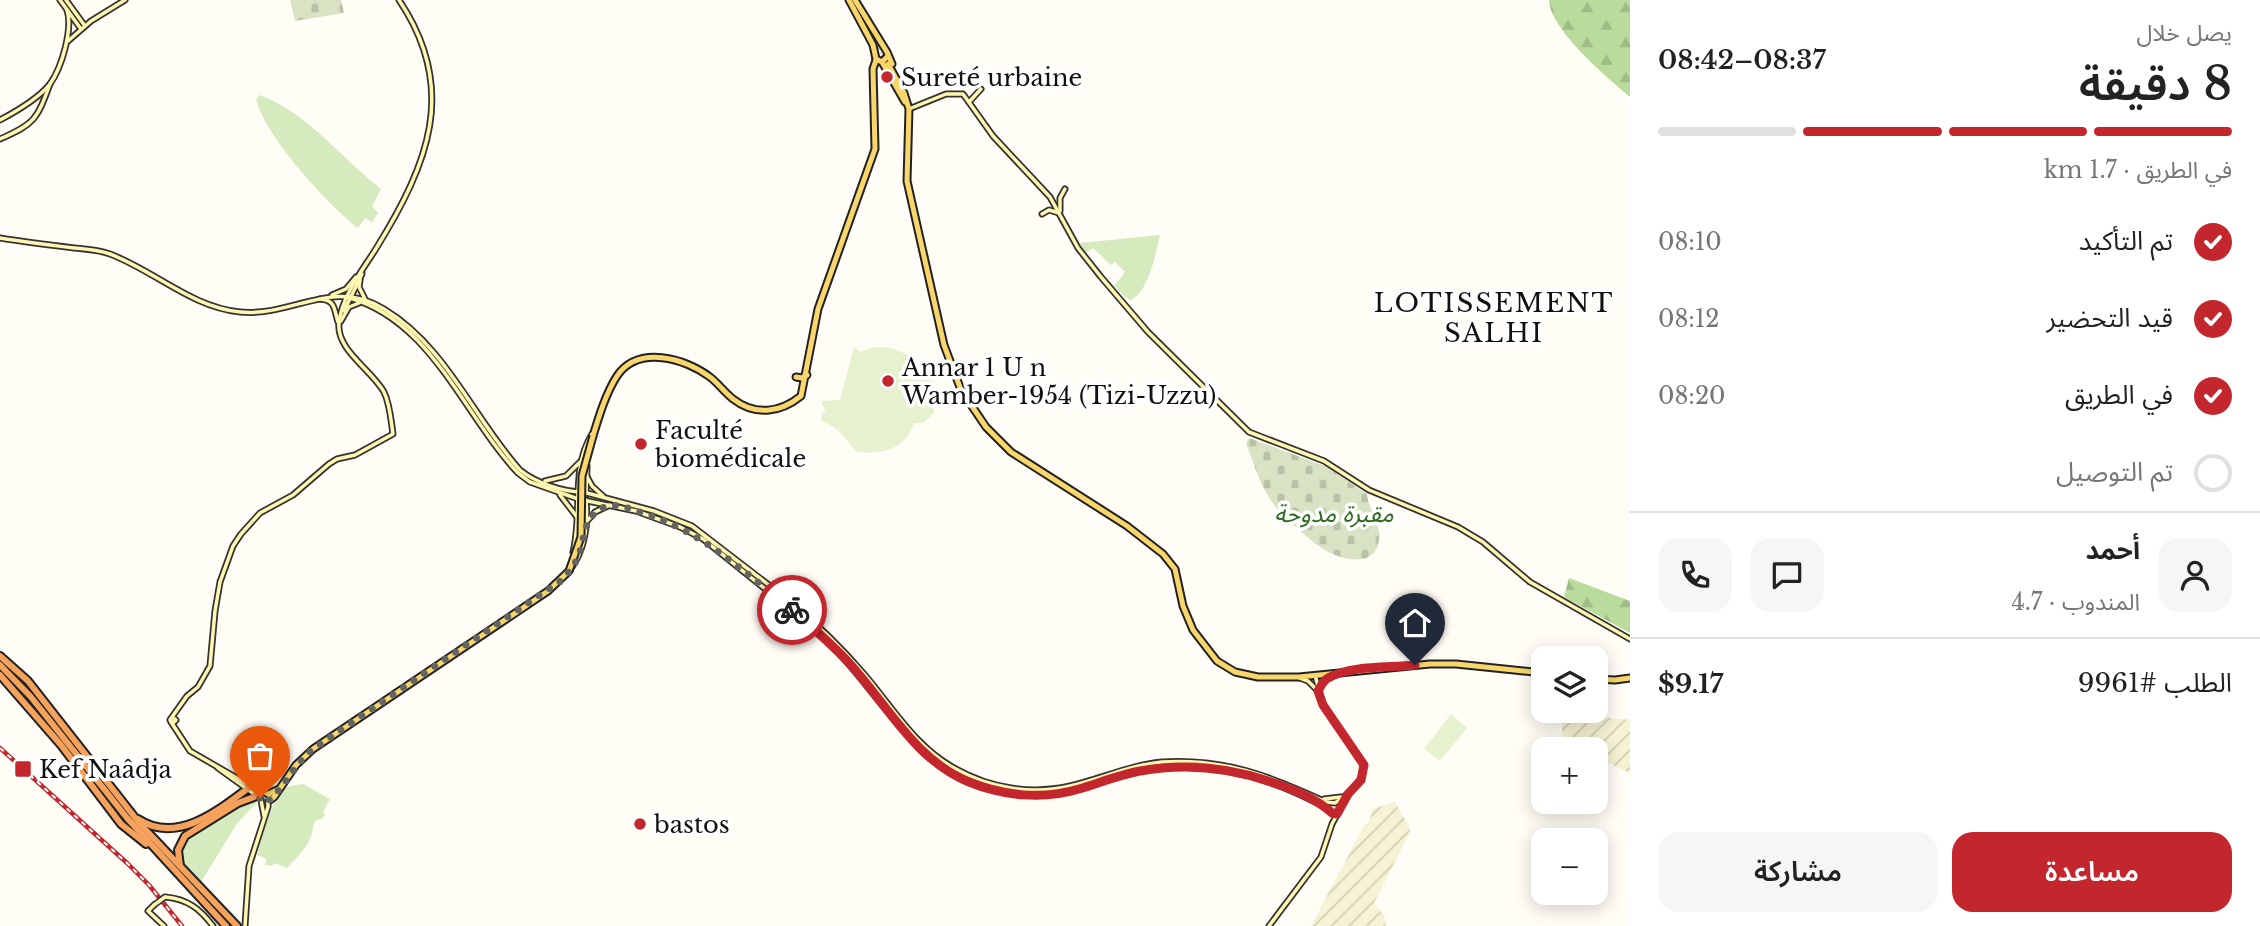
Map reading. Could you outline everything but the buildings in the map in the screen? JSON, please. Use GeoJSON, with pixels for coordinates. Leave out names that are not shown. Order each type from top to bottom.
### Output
{"type":"FeatureCollection","features":[{"type":"Feature","properties":{"kind":"highway"},"geometry":{"type":"LineString","coordinates":[[0,656],[28,681],[130,813],[237,925]]}},
{"type":"Feature","properties":{"kind":"highway"},"geometry":{"type":"LineString","coordinates":[[0,665],[31,697],[154,849],[226,926]]}},
{"type":"Feature","properties":{"kind":"highway"},"geometry":{"type":"LineString","coordinates":[[0,675],[69,755],[121,824],[154,849]]}},
{"type":"Feature","properties":{"kind":"highway"},"geometry":{"type":"LineString","coordinates":[[130,813],[160,828],[187,827],[249,787]]}},
{"type":"Feature","properties":{"kind":"highway"},"geometry":{"type":"LineString","coordinates":[[181,867],[178,850],[185,836],[233,806],[263,797]]}},
{"type":"Feature","properties":{"kind":"main road"},"geometry":{"type":"LineString","coordinates":[[60,0],[83,28]]}},
{"type":"Feature","properties":{"kind":"main road"},"geometry":{"type":"LineString","coordinates":[[66,0],[83,28]]}},
{"type":"Feature","properties":{"kind":"main road"},"geometry":{"type":"LineString","coordinates":[[67,43],[91,21],[125,0]]}},
{"type":"Feature","properties":{"kind":"main road"},"geometry":{"type":"LineString","coordinates":[[399,0],[415,26],[427,59],[433,111],[424,150],[410,184],[393,221],[349,297],[338,330],[347,348],[384,393],[393,434],[355,455],[337,459],[329,464],[293,495],[260,513],[233,546],[220,582],[210,666],[198,687],[187,696],[174,720],[190,751],[263,797],[274,797],[296,765],[313,749],[548,591],[569,571],[579,556],[587,522],[582,496],[581,460],[593,433]]}},
{"type":"Feature","properties":{"kind":"main road"},"geometry":{"type":"LineString","coordinates":[[852,0],[880,47],[887,52],[874,75],[875,84]]}},
{"type":"Feature","properties":{"kind":"main road"},"geometry":{"type":"LineString","coordinates":[[852,0],[874,52],[883,61],[909,108],[907,181],[944,345],[960,388],[986,427],[1011,452],[1128,526],[1163,554],[1175,569],[1183,606],[1193,630],[1217,661],[1235,672],[1258,677],[1294,677],[1456,664],[1531,672]]}},
{"type":"Feature","properties":{"kind":"main road"},"geometry":{"type":"LineString","coordinates":[[0,139],[33,122],[41,108],[67,43],[70,27],[67,10]]}},
{"type":"Feature","properties":{"kind":"main road"},"geometry":{"type":"LineString","coordinates":[[76,14],[91,21]]}},
{"type":"Feature","properties":{"kind":"main road"},"geometry":{"type":"LineString","coordinates":[[874,52],[880,47]]}},
{"type":"Feature","properties":{"kind":"main road"},"geometry":{"type":"LineString","coordinates":[[569,571],[581,537],[582,476],[593,433],[611,388],[622,371],[639,360],[662,357],[681,362],[708,375],[735,400],[754,410],[775,411],[785,408],[801,396],[818,309],[875,149],[876,67],[883,61]]}},
{"type":"Feature","properties":{"kind":"main road"},"geometry":{"type":"LineString","coordinates":[[866,72],[874,75]]}},
{"type":"Feature","properties":{"kind":"main road"},"geometry":{"type":"LineString","coordinates":[[0,120],[18,111],[50,84]]}},
{"type":"Feature","properties":{"kind":"main road"},"geometry":{"type":"LineString","coordinates":[[969,102],[981,89]]}},
{"type":"Feature","properties":{"kind":"main road"},"geometry":{"type":"LineString","coordinates":[[909,108],[946,94],[963,94],[993,136],[1050,197],[1078,248],[1148,332],[1249,432],[1324,461],[1369,489],[1458,527],[1482,542],[1530,582],[1630,639]]}},
{"type":"Feature","properties":{"kind":"main road"},"geometry":{"type":"LineString","coordinates":[[1060,214],[1060,198],[1065,189]]}},
{"type":"Feature","properties":{"kind":"main road"},"geometry":{"type":"LineString","coordinates":[[1042,214],[1049,210],[1060,214]]}},
{"type":"Feature","properties":{"kind":"main road"},"geometry":{"type":"LineString","coordinates":[[0,238],[108,253],[180,292],[226,310],[260,312],[311,299],[340,296],[367,302],[391,313],[418,337],[448,371],[515,464],[526,475],[582,496],[663,519],[703,540],[774,596],[776,601],[781,602],[820,633],[916,741],[954,768],[985,782],[1003,787],[1056,788],[1158,762],[1200,761],[1263,774],[1341,808]]}},
{"type":"Feature","properties":{"kind":"main road"},"geometry":{"type":"LineString","coordinates":[[328,297],[346,289],[362,272]]}},
{"type":"Feature","properties":{"kind":"main road"},"geometry":{"type":"LineString","coordinates":[[362,272],[359,287],[367,302],[396,322],[435,361],[517,473],[530,482],[553,490],[608,498],[692,526],[784,596],[842,649],[928,757],[951,773],[1003,792],[1025,795],[1060,793],[1163,767],[1213,767],[1237,771],[1279,785],[1324,807],[1330,813],[1337,814]]}},
{"type":"Feature","properties":{"kind":"main road"},"geometry":{"type":"LineString","coordinates":[[311,299],[329,301],[334,305],[340,323]]}},
{"type":"Feature","properties":{"kind":"main road"},"geometry":{"type":"LineString","coordinates":[[340,323],[352,304],[367,302]]}},
{"type":"Feature","properties":{"kind":"main road"},"geometry":{"type":"LineString","coordinates":[[796,377],[807,375]]}},
{"type":"Feature","properties":{"kind":"main road"},"geometry":{"type":"LineString","coordinates":[[569,571],[593,433]]}},
{"type":"Feature","properties":{"kind":"main road"},"geometry":{"type":"LineString","coordinates":[[539,481],[561,478],[570,473],[581,460]]}},
{"type":"Feature","properties":{"kind":"main road"},"geometry":{"type":"LineString","coordinates":[[586,474],[592,486],[608,498]]}},
{"type":"Feature","properties":{"kind":"main road"},"geometry":{"type":"LineString","coordinates":[[553,490],[570,505],[578,520]]}},
{"type":"Feature","properties":{"kind":"main road"},"geometry":{"type":"LineString","coordinates":[[587,522],[595,512],[612,505]]}},
{"type":"Feature","properties":{"kind":"main road"},"geometry":{"type":"LineString","coordinates":[[774,596],[778,592]]}},
{"type":"Feature","properties":{"kind":"main road"},"geometry":{"type":"LineString","coordinates":[[781,602],[784,596]]}},
{"type":"Feature","properties":{"kind":"main road"},"geometry":{"type":"LineString","coordinates":[[1318,691],[1325,679],[1351,671]]}},
{"type":"Feature","properties":{"kind":"main road"},"geometry":{"type":"LineString","coordinates":[[1315,675],[1323,705],[1364,765],[1361,780],[1333,803],[1330,813],[1332,824]]}},
{"type":"Feature","properties":{"kind":"main road"},"geometry":{"type":"LineString","coordinates":[[1294,677],[1308,681],[1318,691]]}},
{"type":"Feature","properties":{"kind":"main road"},"geometry":{"type":"LineString","coordinates":[[1608,679],[1630,678]]}},
{"type":"Feature","properties":{"kind":"main road"},"geometry":{"type":"LineString","coordinates":[[1319,799],[1329,800],[1346,795]]}},
{"type":"Feature","properties":{"kind":"main road"},"geometry":{"type":"LineString","coordinates":[[1269,926],[1321,857],[1332,824],[1346,795]]}},
{"type":"Feature","properties":{"kind":"main road"},"geometry":{"type":"LineString","coordinates":[[245,926],[249,866],[264,818],[263,797]]}},
{"type":"Feature","properties":{"kind":"main road"},"geometry":{"type":"LineString","coordinates":[[164,926],[148,911],[166,897],[196,907],[213,926]]}},
{"type":"Feature","properties":{"kind":"shaded area"},"geometry":{"type":"Polygon","coordinates":[[[1608,718],[1630,720],[1630,773],[1608,763],[1608,737],[1563,737],[1562,723],[1608,723],[1608,718]]]}},
{"type":"Feature","properties":{"kind":"shaded area"},"geometry":{"type":"Polygon","coordinates":[[[1395,802],[1410,832],[1374,903],[1384,915],[1386,926],[1311,926],[1364,826],[1370,820],[1372,809],[1395,802]]]}},
{"type":"Feature","properties":{"kind":"green space"},"geometry":{"type":"Polygon","coordinates":[[[290,0],[341,0],[344,13],[295,21],[290,0]]]}},
{"type":"Feature","properties":{"kind":"green space"},"geometry":{"type":"Polygon","coordinates":[[[1549,0],[1630,0],[1630,97],[1569,39],[1552,12],[1549,0]]]}},
{"type":"Feature","properties":{"kind":"green space"},"geometry":{"type":"Polygon","coordinates":[[[260,95],[309,124],[381,189],[372,206],[378,213],[372,222],[365,218],[358,228],[315,187],[271,131],[256,99],[260,95]]]}},
{"type":"Feature","properties":{"kind":"green space"},"geometry":{"type":"Polygon","coordinates":[[[1160,235],[1146,282],[1142,290],[1130,300],[1114,286],[1125,272],[1115,262],[1111,265],[1093,248],[1083,255],[1080,243],[1160,235]]]}},
{"type":"Feature","properties":{"kind":"green space","name":"Annar 1 U n Wamber-1954 (Tizi-Uzzu)"},"geometry":{"type":"Polygon","coordinates":[[[854,347],[861,352],[877,347],[892,348],[920,363],[930,359],[934,413],[923,423],[914,423],[905,439],[885,451],[857,452],[838,430],[821,420],[822,413],[826,412],[821,401],[840,400],[854,347]]]}},
{"type":"Feature","properties":{"kind":"green space","name":"مقبرة مدوحة"},"geometry":{"type":"Polygon","coordinates":[[[1249,438],[1325,466],[1367,494],[1379,531],[1378,545],[1374,552],[1362,559],[1337,556],[1323,549],[1298,529],[1275,506],[1266,492],[1246,443],[1249,438]]]}},
{"type":"Feature","properties":{"kind":"green space"},"geometry":{"type":"Polygon","coordinates":[[[1569,578],[1630,601],[1630,633],[1564,597],[1569,578]]]}},
{"type":"Feature","properties":{"kind":"green space"},"geometry":{"type":"Polygon","coordinates":[[[1451,714],[1467,728],[1440,761],[1424,749],[1451,714]]]}},
{"type":"Feature","properties":{"kind":"green space"},"geometry":{"type":"Polygon","coordinates":[[[303,784],[330,799],[323,812],[325,814],[322,819],[316,820],[307,845],[287,868],[274,863],[272,866],[265,865],[267,859],[257,855],[273,805],[284,789],[303,784]]]}},
{"type":"Feature","properties":{"kind":"green space"},"geometry":{"type":"Polygon","coordinates":[[[244,802],[257,802],[236,825],[201,882],[181,862],[181,845],[186,838],[244,802]]]}},
{"type":"Feature","properties":{"kind":"tunnel"},"geometry":{"type":"LineString","coordinates":[[878,45],[887,61]]}},
{"type":"Feature","properties":{"kind":"railway"},"geometry":{"type":"LineString","coordinates":[[0,748],[127,863],[149,885],[182,926]]}},
{"type":"Feature","properties":{"kind":"way so far"},"geometry":{"type":"LineString","coordinates":[[260,798],[265,803],[274,797],[296,765],[313,749],[562,580],[579,556],[587,522],[595,512],[606,506],[612,505],[663,519],[692,533],[769,591],[776,601],[792,610]]}},
{"type":"Feature","properties":{"kind":"place","name":"Sureté urbaine"},"geometry":{"type":"Point","coordinates":[887,77]}},
{"type":"Feature","properties":{"kind":"place","name":"Annar 1 U n Wamber-1954 (Tizi-Uzzu)"},"geometry":{"type":"Point","coordinates":[888,381]}},
{"type":"Feature","properties":{"kind":"place","name":"Faculté biomédicale"},"geometry":{"type":"Point","coordinates":[641,444]}},
{"type":"Feature","properties":{"kind":"place","name":"Kef Naâdja"},"geometry":{"type":"Point","coordinates":[23,769]}},
{"type":"Feature","properties":{"kind":"place","name":"bastos"},"geometry":{"type":"Point","coordinates":[640,824]}},
{"type":"Feature","properties":{"kind":"district","name":"LOTISSEMENT SALHI"},"geometry":{"type":"Point","coordinates":[1494,318]}},
{"type":"Feature","properties":{"kind":"route"},"geometry":{"type":"LineString","coordinates":[[792,610],[820,633],[849,664],[913,744],[928,757],[967,781],[986,788],[1025,795],[1060,793],[1163,767],[1213,767],[1258,777],[1337,814],[1348,794],[1361,780],[1364,765],[1323,705],[1318,691],[1325,679],[1351,671],[1415,665]]}}]}
